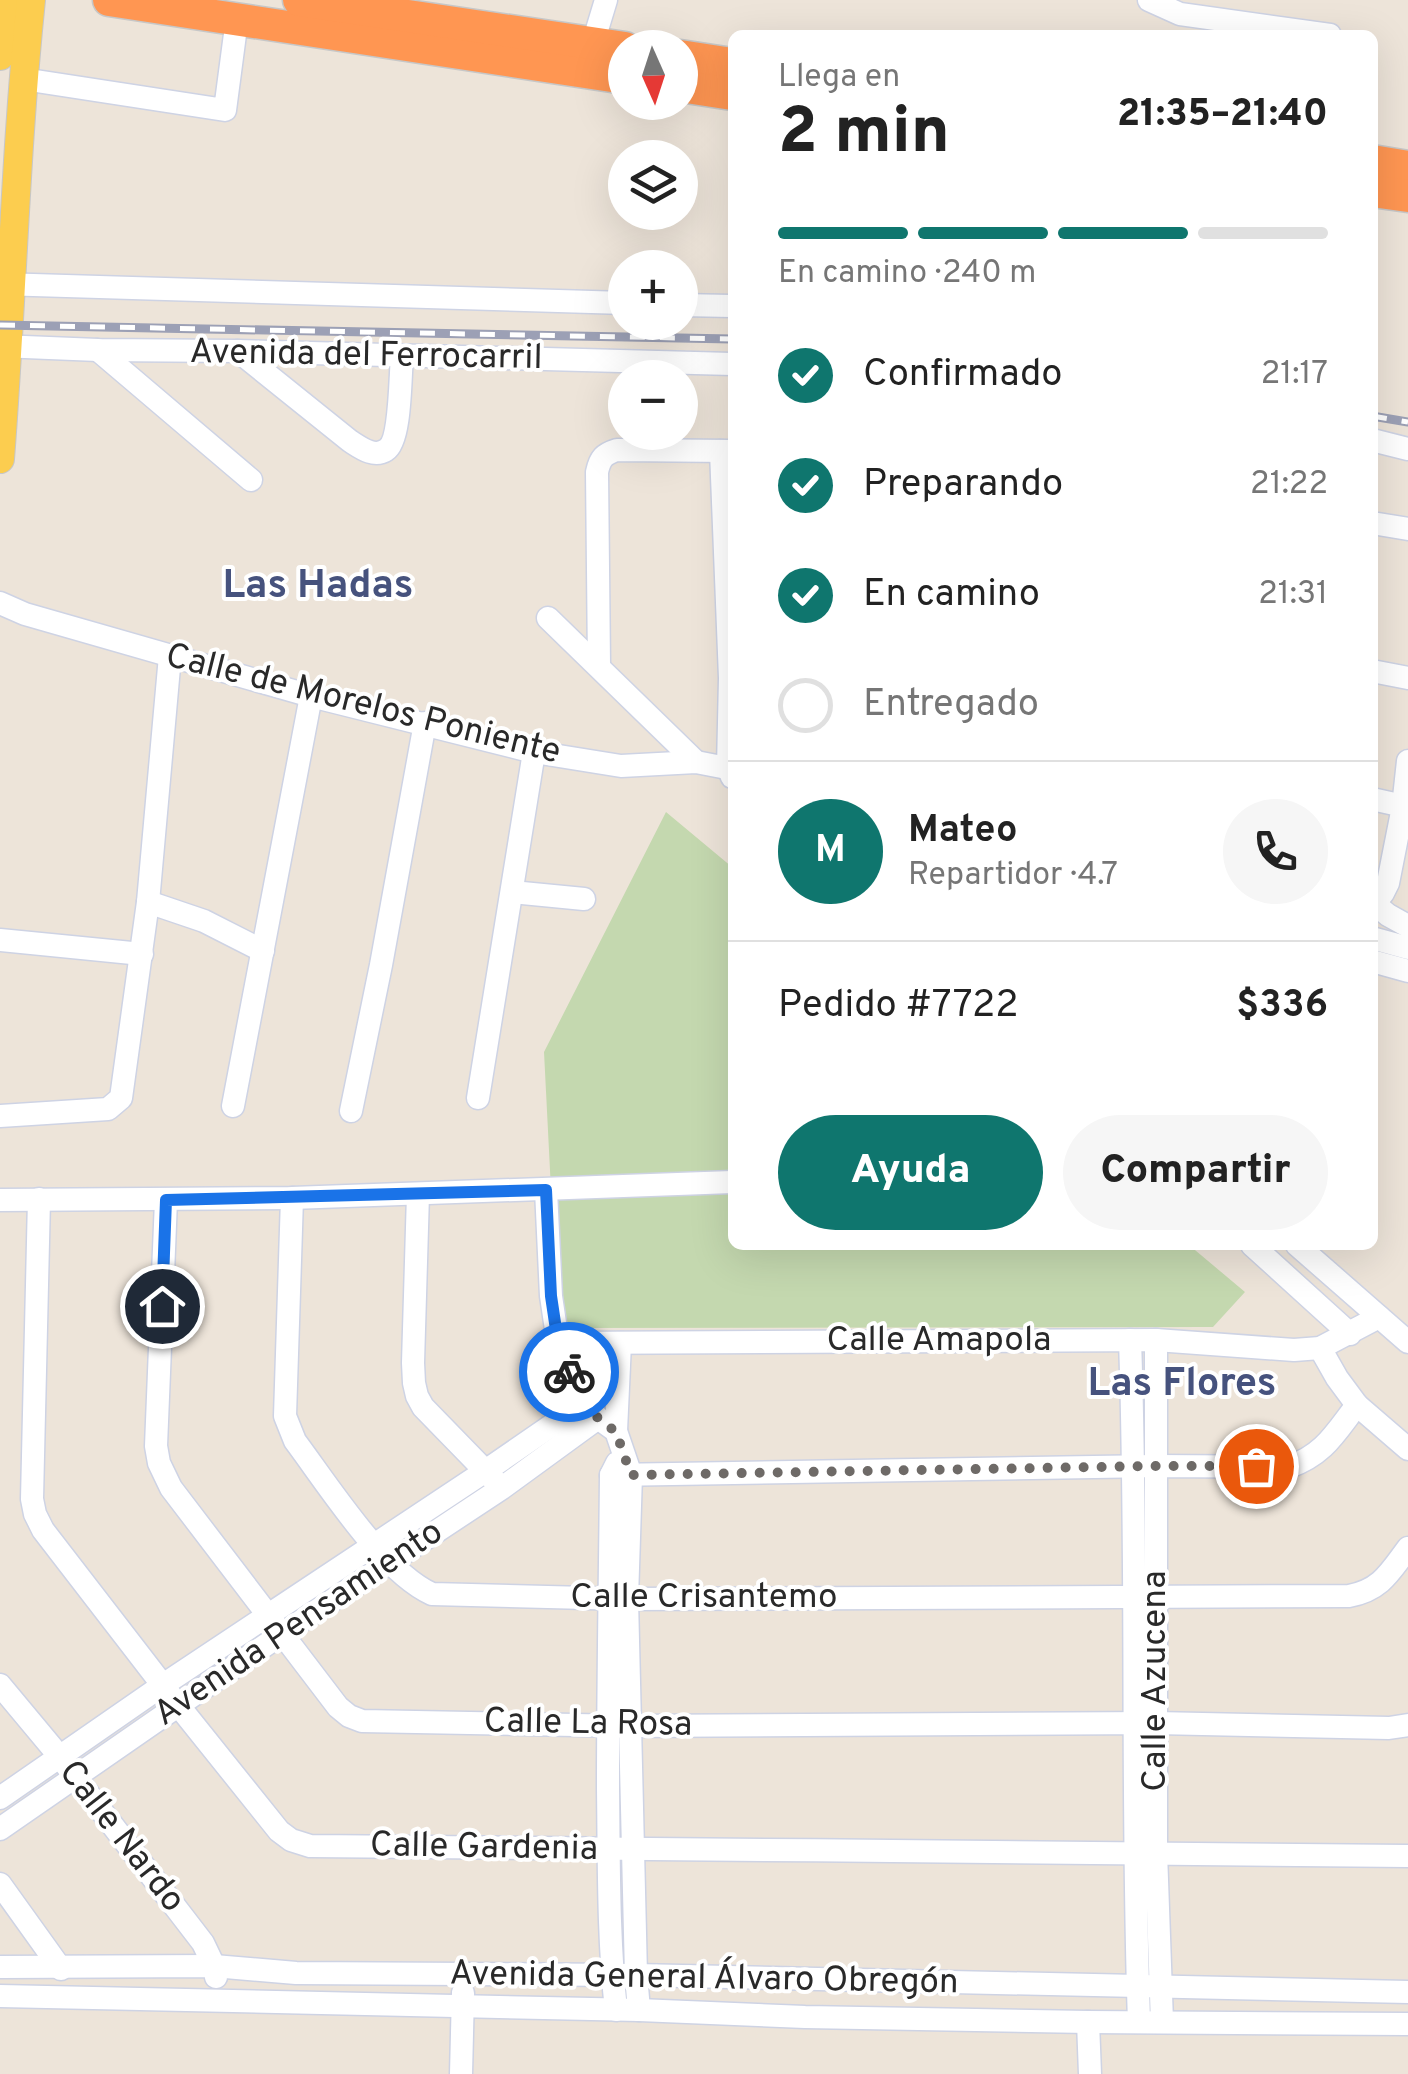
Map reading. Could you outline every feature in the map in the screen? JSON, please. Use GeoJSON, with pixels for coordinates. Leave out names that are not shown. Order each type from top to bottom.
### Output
{"type":"FeatureCollection","features":[{"type":"Feature","properties":{"kind":"highway"},"geometry":{"type":"LineString","coordinates":[[109,0],[608,75]]}},
{"type":"Feature","properties":{"kind":"highway"},"geometry":{"type":"LineString","coordinates":[[299,0],[608,46]]}},
{"type":"Feature","properties":{"kind":"highway"},"geometry":{"type":"LineString","coordinates":[[698,59],[728,63]]}},
{"type":"Feature","properties":{"kind":"highway"},"geometry":{"type":"LineString","coordinates":[[698,89],[728,93]]}},
{"type":"Feature","properties":{"kind":"highway"},"geometry":{"type":"LineString","coordinates":[[1378,162],[1408,166]]}},
{"type":"Feature","properties":{"kind":"highway"},"geometry":{"type":"LineString","coordinates":[[1378,192],[1408,196]]}},
{"type":"Feature","properties":{"kind":"main road"},"geometry":{"type":"LineString","coordinates":[[0,56],[6,0]]}},
{"type":"Feature","properties":{"kind":"main road"},"geometry":{"type":"LineString","coordinates":[[0,459],[10,139],[23,79],[30,0]]}},
{"type":"Feature","properties":{"kind":"street"},"geometry":{"type":"LineString","coordinates":[[606,0],[608,31]]}},
{"type":"Feature","properties":{"kind":"street"},"geometry":{"type":"LineString","coordinates":[[1149,0],[1180,14],[1294,30]]}},
{"type":"Feature","properties":{"kind":"street"},"geometry":{"type":"LineString","coordinates":[[23,79],[225,110],[237,19]]}},
{"type":"Feature","properties":{"kind":"street","name":"Avenida del Ferrocarril"},"geometry":{"type":"LineString","coordinates":[[5,284],[608,302]]}},
{"type":"Feature","properties":{"kind":"street"},"geometry":{"type":"LineString","coordinates":[[698,305],[728,306]]}},
{"type":"Feature","properties":{"kind":"street","name":"Avenida del Ferrocarril"},"geometry":{"type":"LineString","coordinates":[[4,347],[728,364]]}},
{"type":"Feature","properties":{"kind":"street"},"geometry":{"type":"LineString","coordinates":[[98,350],[250,480]]}},
{"type":"Feature","properties":{"kind":"street"},"geometry":{"type":"LineString","coordinates":[[238,351],[350,441],[375,454],[392,446],[402,357]]}},
{"type":"Feature","properties":{"kind":"street"},"geometry":{"type":"LineString","coordinates":[[1378,442],[1408,449]]}},
{"type":"Feature","properties":{"kind":"street"},"geometry":{"type":"LineString","coordinates":[[599,666],[596,472],[605,454],[618,450],[727,451],[728,496]]}},
{"type":"Feature","properties":{"kind":"street"},"geometry":{"type":"LineString","coordinates":[[1378,524],[1408,530]]}},
{"type":"Feature","properties":{"kind":"street","name":"Calle de Morelos Poniente"},"geometry":{"type":"LineString","coordinates":[[0,603],[25,614],[311,696],[534,752],[622,766],[696,762],[728,770]]}},
{"type":"Feature","properties":{"kind":"street"},"geometry":{"type":"LineString","coordinates":[[548,618],[696,762]]}},
{"type":"Feature","properties":{"kind":"street"},"geometry":{"type":"LineString","coordinates":[[0,1116],[108,1109],[121,1098],[148,902],[170,656]]}},
{"type":"Feature","properties":{"kind":"street"},"geometry":{"type":"LineString","coordinates":[[1378,672],[1408,678]]}},
{"type":"Feature","properties":{"kind":"street"},"geometry":{"type":"LineString","coordinates":[[233,1106],[311,696]]}},
{"type":"Feature","properties":{"kind":"street"},"geometry":{"type":"LineString","coordinates":[[351,1111],[426,723]]}},
{"type":"Feature","properties":{"kind":"street"},"geometry":{"type":"LineString","coordinates":[[478,1098],[534,752]]}},
{"type":"Feature","properties":{"kind":"street"},"geometry":{"type":"LineString","coordinates":[[1378,899],[1388,883],[1406,807],[1408,761]]}},
{"type":"Feature","properties":{"kind":"street"},"geometry":{"type":"LineString","coordinates":[[1378,800],[1406,807]]}},
{"type":"Feature","properties":{"kind":"street"},"geometry":{"type":"LineString","coordinates":[[512,892],[584,899]]}},
{"type":"Feature","properties":{"kind":"street"},"geometry":{"type":"LineString","coordinates":[[148,902],[204,921],[263,950]]}},
{"type":"Feature","properties":{"kind":"street"},"geometry":{"type":"LineString","coordinates":[[1378,909],[1408,926]]}},
{"type":"Feature","properties":{"kind":"street"},"geometry":{"type":"LineString","coordinates":[[0,940],[142,954]]}},
{"type":"Feature","properties":{"kind":"street"},"geometry":{"type":"LineString","coordinates":[[1378,940],[1408,948]]}},
{"type":"Feature","properties":{"kind":"street"},"geometry":{"type":"LineString","coordinates":[[1378,963],[1408,971]]}},
{"type":"Feature","properties":{"kind":"street"},"geometry":{"type":"LineString","coordinates":[[0,1200],[292,1198],[728,1182]]}},
{"type":"Feature","properties":{"kind":"street"},"geometry":{"type":"LineString","coordinates":[[546,1190],[551,1296],[558,1343],[570,1376],[605,1426],[621,1475],[620,1850],[612,1974],[627,2010]]}},
{"type":"Feature","properties":{"kind":"street"},"geometry":{"type":"LineString","coordinates":[[418,1194],[413,1362],[416,1396],[493,1480]]}},
{"type":"Feature","properties":{"kind":"street","name":"Calle Crisantemo"},"geometry":{"type":"LineString","coordinates":[[292,1198],[285,1416],[295,1441],[382,1554],[421,1589],[442,1596],[1350,1596],[1364,1594],[1383,1581],[1408,1548]]}},
{"type":"Feature","properties":{"kind":"street","name":"Calle Gardenia"},"geometry":{"type":"LineString","coordinates":[[39,1199],[32,1499],[35,1514],[163,1686],[279,1831],[291,1840],[310,1846],[1408,1856]]}},
{"type":"Feature","properties":{"kind":"street","name":"Calle La Rosa"},"geometry":{"type":"LineString","coordinates":[[166,1200],[156,1446],[159,1463],[171,1488],[338,1707],[349,1716],[362,1721],[619,1725],[1408,1725]]}},
{"type":"Feature","properties":{"kind":"street"},"geometry":{"type":"LineString","coordinates":[[1258,1250],[1350,1334]]}},
{"type":"Feature","properties":{"kind":"street"},"geometry":{"type":"LineString","coordinates":[[1303,1250],[1408,1342]]}},
{"type":"Feature","properties":{"kind":"street","name":"Calle Amapola"},"geometry":{"type":"LineString","coordinates":[[558,1343],[1156,1340],[1294,1350],[1320,1348],[1379,1316]]}},
{"type":"Feature","properties":{"kind":"street","name":"Calle Azucena"},"geometry":{"type":"LineString","coordinates":[[1130,1340],[1145,1466]]}},
{"type":"Feature","properties":{"kind":"street","name":"Calle Azucena"},"geometry":{"type":"LineString","coordinates":[[1150,2022],[1145,1852],[1145,1466],[1156,1340]]}},
{"type":"Feature","properties":{"kind":"street"},"geometry":{"type":"LineString","coordinates":[[605,1426],[620,1344]]}},
{"type":"Feature","properties":{"kind":"street"},"geometry":{"type":"LineString","coordinates":[[1320,1348],[1357,1405],[1408,1449]]}},
{"type":"Feature","properties":{"kind":"street"},"geometry":{"type":"LineString","coordinates":[[621,1475],[1289,1466],[1309,1460],[1320,1451],[1357,1405]]}},
{"type":"Feature","properties":{"kind":"street","name":"Avenida Pensamiento"},"geometry":{"type":"LineString","coordinates":[[0,1829],[178,1705],[276,1625],[493,1480],[605,1426]]}},
{"type":"Feature","properties":{"kind":"street","name":"Avenida Pensamiento"},"geometry":{"type":"LineString","coordinates":[[0,1798],[163,1686],[276,1625]]}},
{"type":"Feature","properties":{"kind":"street","name":"Calle Nardo"},"geometry":{"type":"LineString","coordinates":[[0,1684],[203,1943],[214,1966],[219,2000]]}},
{"type":"Feature","properties":{"kind":"street"},"geometry":{"type":"LineString","coordinates":[[620,1850],[636,1974],[627,2010]]}},
{"type":"Feature","properties":{"kind":"street"},"geometry":{"type":"LineString","coordinates":[[0,1884],[61,1968]]}},
{"type":"Feature","properties":{"kind":"street","name":"Avenida General Álvaro Obregón"},"geometry":{"type":"LineString","coordinates":[[0,1967],[214,1966],[296,1972],[636,1974],[1408,1992]]}},
{"type":"Feature","properties":{"kind":"street"},"geometry":{"type":"LineString","coordinates":[[461,2074],[463,1974]]}},
{"type":"Feature","properties":{"kind":"street","name":"Avenida General Álvaro Obregón"},"geometry":{"type":"LineString","coordinates":[[0,1996],[1088,2022],[1408,2024]]}},
{"type":"Feature","properties":{"kind":"street"},"geometry":{"type":"LineString","coordinates":[[1088,2022],[1090,2074]]}},
{"type":"Feature","properties":{"kind":"green space"},"geometry":{"type":"Polygon","coordinates":[[[666,812],[728,864],[728,1250],[1195,1250],[1245,1292],[1213,1327],[558,1328],[544,1052],[666,812]]]}},
{"type":"Feature","properties":{"kind":"railway"},"geometry":{"type":"LineString","coordinates":[[0,325],[728,339]]}},
{"type":"Feature","properties":{"kind":"railway"},"geometry":{"type":"LineString","coordinates":[[1378,417],[1408,422]]}},
{"type":"Feature","properties":{"kind":"way so far"},"geometry":{"type":"LineString","coordinates":[[569,1372],[584,1403],[616,1432],[631,1475],[1256,1466]]}},
{"type":"Feature","properties":{"kind":"district","name":"Las Hadas"},"geometry":{"type":"Point","coordinates":[318,587]}},
{"type":"Feature","properties":{"kind":"district","name":"Las Flores"},"geometry":{"type":"Point","coordinates":[1182,1385]}},
{"type":"Feature","properties":{"kind":"route"},"geometry":{"type":"LineString","coordinates":[[162,1306],[166,1200],[546,1190],[551,1296],[558,1343],[569,1372]]}}]}
